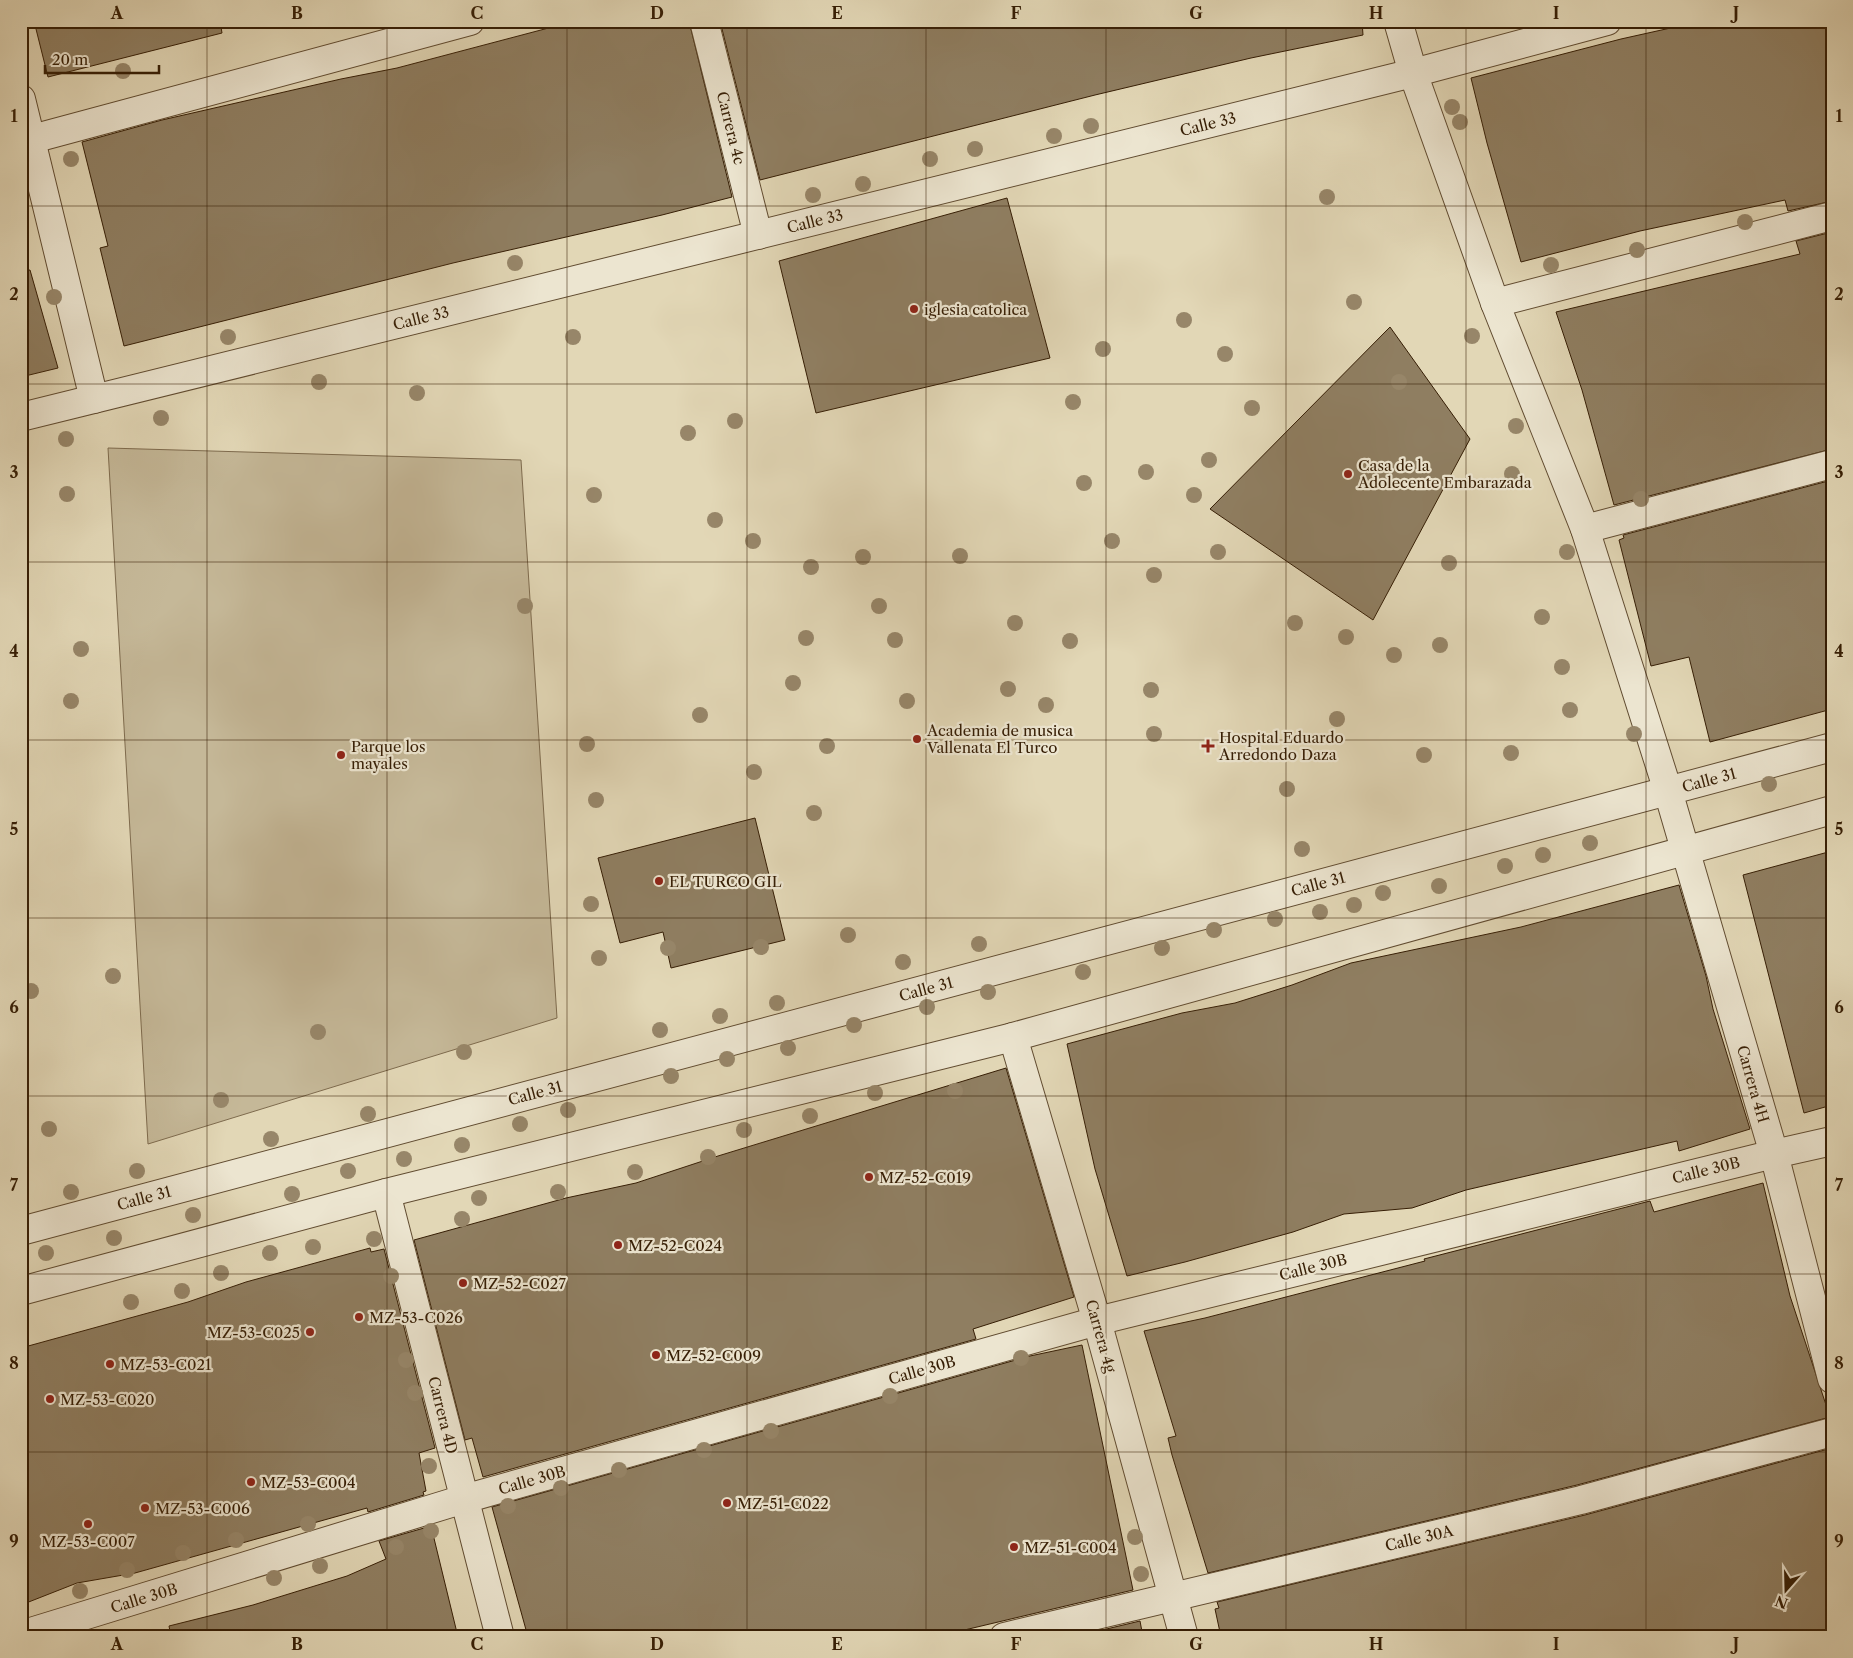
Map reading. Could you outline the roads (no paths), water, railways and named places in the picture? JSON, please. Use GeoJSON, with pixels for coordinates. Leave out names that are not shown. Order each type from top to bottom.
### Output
{"type":"FeatureCollection","features":[{"type":"Feature","properties":{"kind":"street"},"geometry":{"type":"LineString","coordinates":[[26,141],[470,21]]}},
{"type":"Feature","properties":{"kind":"street","name":"Carrera 4c"},"geometry":{"type":"LineString","coordinates":[[704,21],[758,235]]}},
{"type":"Feature","properties":{"kind":"street"},"geometry":{"type":"LineString","coordinates":[[1398,21],[1412,73]]}},
{"type":"Feature","properties":{"kind":"street","name":"Calle 33"},"geometry":{"type":"LineString","coordinates":[[21,417],[1412,73],[1607,21]]}},
{"type":"Feature","properties":{"kind":"street","name":"Carrera 4H"},"geometry":{"type":"LineString","coordinates":[[1412,73],[1495,303],[1586,529],[1668,791],[1774,1154],[1832,1379]]}},
{"type":"Feature","properties":{"kind":"street"},"geometry":{"type":"LineString","coordinates":[[21,99],[26,141],[94,399]]}},
{"type":"Feature","properties":{"kind":"street"},"geometry":{"type":"LineString","coordinates":[[1495,303],[1832,216]]}},
{"type":"Feature","properties":{"kind":"street"},"geometry":{"type":"LineString","coordinates":[[1586,529],[1832,464]]}},
{"type":"Feature","properties":{"kind":"street","name":"Calle 31"},"geometry":{"type":"LineString","coordinates":[[21,1231],[1832,747]]}},
{"type":"Feature","properties":{"kind":"street"},"geometry":{"type":"LineString","coordinates":[[21,1291],[386,1193],[1013,1037],[1832,810]]}},
{"type":"Feature","properties":{"kind":"street","name":"Carrera 4g"},"geometry":{"type":"LineString","coordinates":[[1013,1037],[1097,1321],[1174,1595],[1184,1637]]}},
{"type":"Feature","properties":{"kind":"street","name":"Calle 30B"},"geometry":{"type":"LineString","coordinates":[[21,1636],[464,1499],[1097,1321],[1832,1141]]}},
{"type":"Feature","properties":{"kind":"street","name":"Carrera 4D"},"geometry":{"type":"LineString","coordinates":[[386,1193],[500,1637]]}},
{"type":"Feature","properties":{"kind":"street","name":"Calle 30A"},"geometry":{"type":"LineString","coordinates":[[1004,1637],[1174,1595],[1581,1500],[1832,1432]]}},
{"type":"Feature","properties":{"kind":"place","name":"iglesia catolica"},"geometry":{"type":"Point","coordinates":[914,309]}},
{"type":"Feature","properties":{"kind":"place","name":"Casa de la Adolecente Embarazada"},"geometry":{"type":"Point","coordinates":[1348,474]}},
{"type":"Feature","properties":{"kind":"place","name":"Academia de musica Vallenata El Turco"},"geometry":{"type":"Point","coordinates":[917,739]}},
{"type":"Feature","properties":{"kind":"place","name":"Hospital Eduardo Arredondo Daza"},"geometry":{"type":"Point","coordinates":[1208,746]}},
{"type":"Feature","properties":{"kind":"place","name":"Parque los mayales"},"geometry":{"type":"Point","coordinates":[341,755]}},
{"type":"Feature","properties":{"kind":"place","name":"EL TURCO GIL"},"geometry":{"type":"Point","coordinates":[659,881]}},
{"type":"Feature","properties":{"kind":"place","name":"MZ-52-C019"},"geometry":{"type":"Point","coordinates":[869,1177]}},
{"type":"Feature","properties":{"kind":"place","name":"MZ-52-C024"},"geometry":{"type":"Point","coordinates":[618,1245]}},
{"type":"Feature","properties":{"kind":"place","name":"MZ-52-C027"},"geometry":{"type":"Point","coordinates":[463,1283]}},
{"type":"Feature","properties":{"kind":"place","name":"MZ-53-C026"},"geometry":{"type":"Point","coordinates":[359,1317]}},
{"type":"Feature","properties":{"kind":"place","name":"MZ-53-C025"},"geometry":{"type":"Point","coordinates":[310,1332]}},
{"type":"Feature","properties":{"kind":"place","name":"MZ-52-C009"},"geometry":{"type":"Point","coordinates":[656,1355]}},
{"type":"Feature","properties":{"kind":"place","name":"MZ-53-C021"},"geometry":{"type":"Point","coordinates":[110,1364]}},
{"type":"Feature","properties":{"kind":"place","name":"MZ-53-C020"},"geometry":{"type":"Point","coordinates":[50,1399]}},
{"type":"Feature","properties":{"kind":"place","name":"MZ-53-C004"},"geometry":{"type":"Point","coordinates":[251,1482]}},
{"type":"Feature","properties":{"kind":"place","name":"MZ-51-C022"},"geometry":{"type":"Point","coordinates":[727,1503]}},
{"type":"Feature","properties":{"kind":"place","name":"MZ-53-C006"},"geometry":{"type":"Point","coordinates":[145,1508]}},
{"type":"Feature","properties":{"kind":"place","name":"MZ-53-C007"},"geometry":{"type":"Point","coordinates":[88,1524]}},
{"type":"Feature","properties":{"kind":"place","name":"MZ-51-C004"},"geometry":{"type":"Point","coordinates":[1014,1547]}}]}
